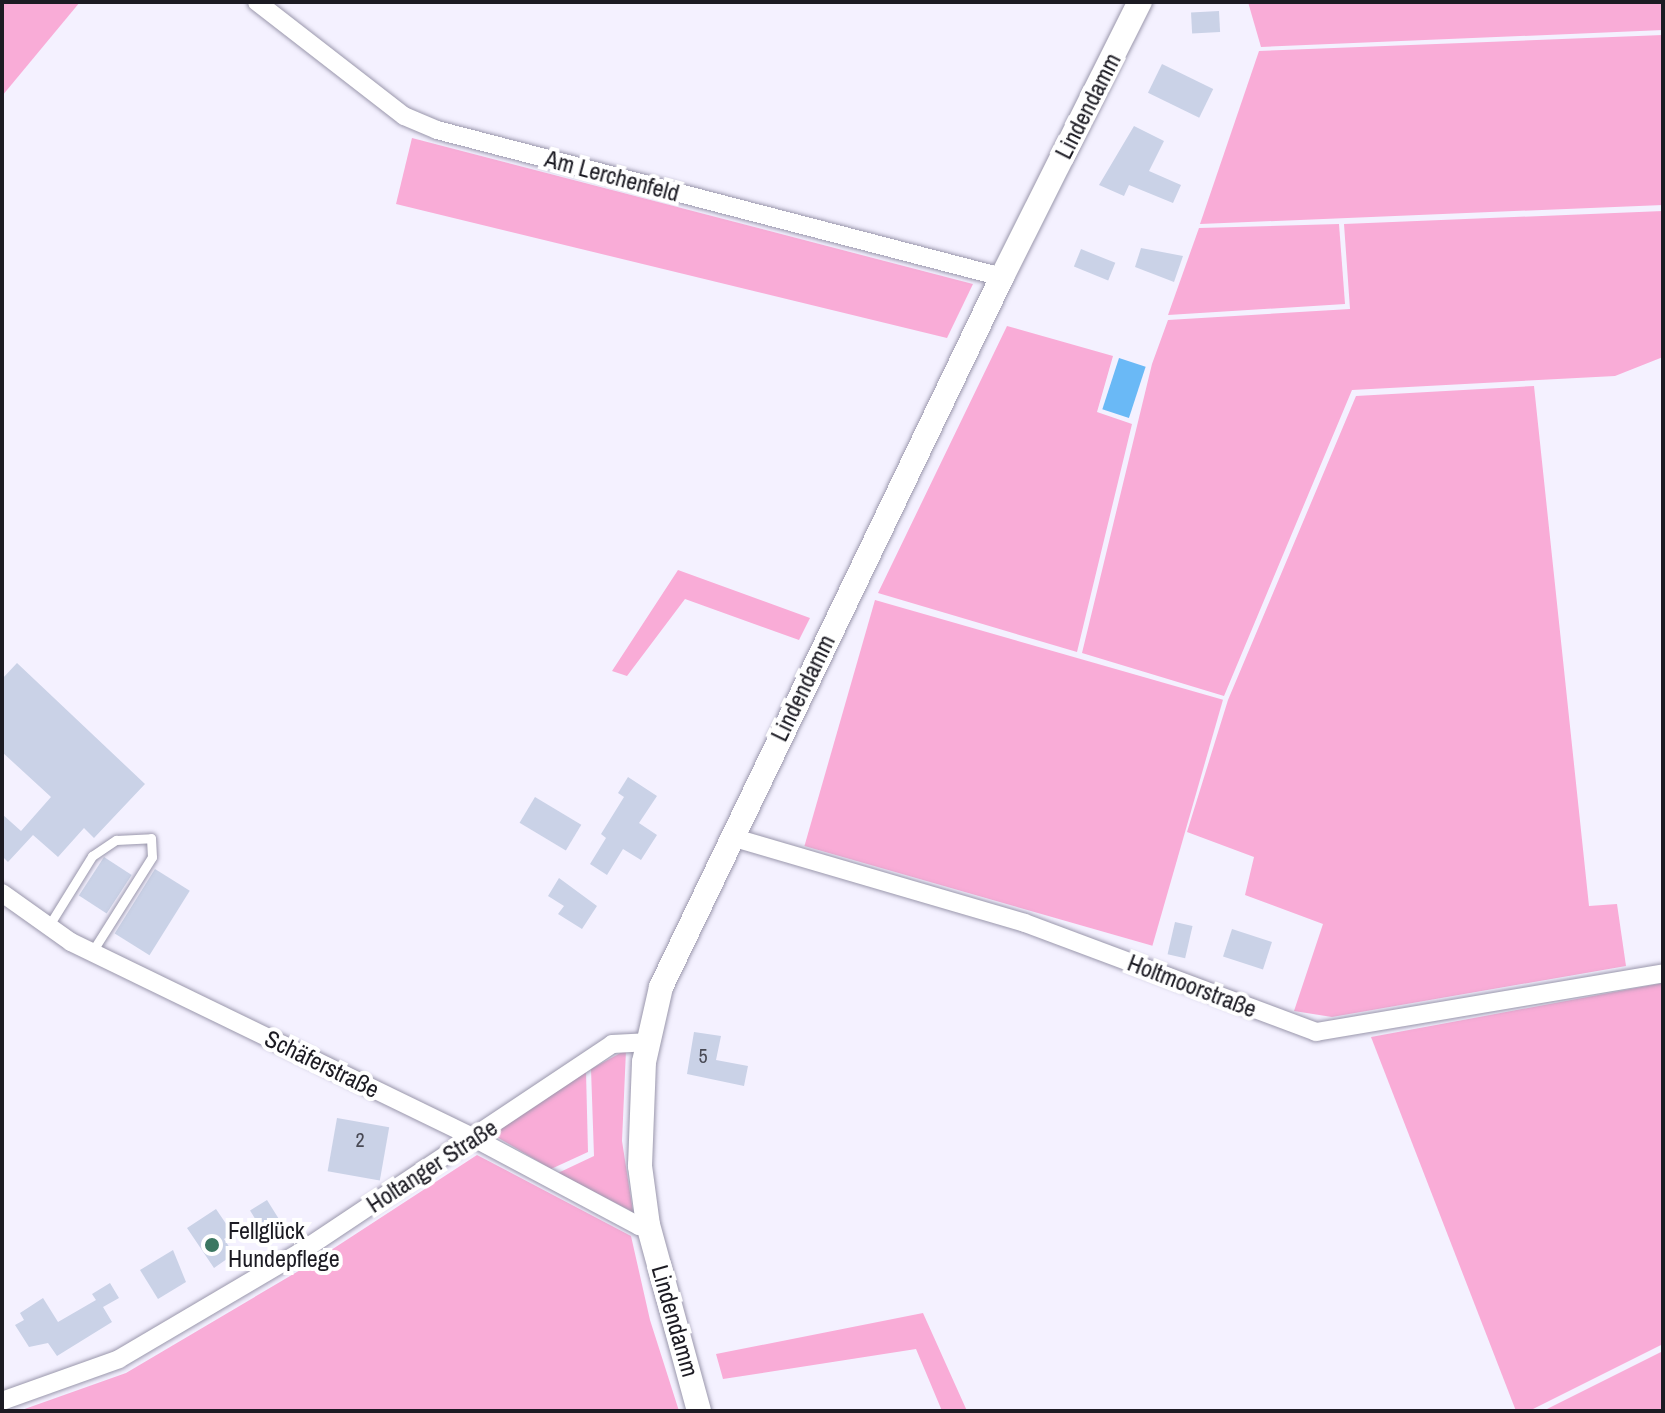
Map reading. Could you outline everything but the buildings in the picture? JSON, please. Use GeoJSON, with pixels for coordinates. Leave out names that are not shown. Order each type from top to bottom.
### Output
{"type":"FeatureCollection","features":[{"type":"Feature","properties":{"kind":"street","name":"Am Lerchenfeld"},"geometry":{"type":"LineString","coordinates":[[257,2],[404,116],[437,130],[1002,277]]}},
{"type":"Feature","properties":{"kind":"street","name":"Lindendamm"},"geometry":{"type":"LineString","coordinates":[[699,1411],[648,1225],[638,1134],[646,1042],[675,952],[1002,277],[1140,2]]}},
{"type":"Feature","properties":{"kind":"street","name":"Holtmoorstraße"},"geometry":{"type":"LineString","coordinates":[[731,837],[1025,923],[1316,1032],[1663,973]]}},
{"type":"Feature","properties":{"kind":"street","name":"Schäferstraße"},"geometry":{"type":"LineString","coordinates":[[2,893],[48,927],[92,952],[476,1139],[639,1226],[648,1225]]}},
{"type":"Feature","properties":{"kind":"street","name":"Holtanger Straße"},"geometry":{"type":"LineString","coordinates":[[2,1401],[125,1356],[476,1139],[612,1044],[646,1042]]}},
{"type":"Feature","properties":{"kind":"lane"},"geometry":{"type":"LineString","coordinates":[[48,927],[92,856],[116,840],[151,838],[152,857],[92,952]]}},
{"type":"Feature","properties":{"kind":"shaded area"},"geometry":{"type":"Polygon","coordinates":[[[2,2],[80,2],[2,96],[2,2]]]}},
{"type":"Feature","properties":{"kind":"shaded area"},"geometry":{"type":"Polygon","coordinates":[[[1248,2],[1663,2],[1663,30],[1261,47],[1248,2]]]}},
{"type":"Feature","properties":{"kind":"shaded area"},"geometry":{"type":"Polygon","coordinates":[[[1663,35],[1663,205],[1200,224],[1259,51],[1663,35]]]}},
{"type":"Feature","properties":{"kind":"shaded area"},"geometry":{"type":"Polygon","coordinates":[[[412,138],[973,284],[947,338],[396,204],[412,138]]]}},
{"type":"Feature","properties":{"kind":"shaded area"},"geometry":{"type":"Polygon","coordinates":[[[1663,211],[1663,357],[1615,376],[1352,390],[1224,696],[1082,653],[1152,364],[1168,320],[1350,309],[1344,224],[1663,211]]]}},
{"type":"Feature","properties":{"kind":"shaded area"},"geometry":{"type":"Polygon","coordinates":[[[1339,224],[1345,304],[1168,315],[1199,228],[1339,224]]]}},
{"type":"Feature","properties":{"kind":"shaded area"},"geometry":{"type":"Polygon","coordinates":[[[1007,326],[1113,356],[1097,412],[1132,424],[1077,652],[878,593],[1007,326]]]}},
{"type":"Feature","properties":{"kind":"shaded area"},"geometry":{"type":"Polygon","coordinates":[[[1534,386],[1589,906],[1617,904],[1626,966],[1332,1017],[1294,1011],[1323,924],[1245,895],[1254,857],[1187,832],[1228,700],[1356,396],[1534,386]]]}},
{"type":"Feature","properties":{"kind":"shaded area"},"geometry":{"type":"Polygon","coordinates":[[[678,570],[810,618],[799,640],[685,599],[627,676],[612,671],[678,570]]]}},
{"type":"Feature","properties":{"kind":"shaded area"},"geometry":{"type":"Polygon","coordinates":[[[875,600],[1223,700],[1152,946],[804,846],[875,600]]]}},
{"type":"Feature","properties":{"kind":"shaded area"},"geometry":{"type":"Polygon","coordinates":[[[1663,983],[1663,1344],[1529,1411],[1516,1411],[1371,1037],[1663,983]]]}},
{"type":"Feature","properties":{"kind":"shaded area"},"geometry":{"type":"Polygon","coordinates":[[[626,1050],[622,1141],[633,1212],[558,1173],[594,1156],[591,1069],[626,1050]]]}},
{"type":"Feature","properties":{"kind":"shaded area"},"geometry":{"type":"Polygon","coordinates":[[[586,1072],[588,1152],[551,1169],[490,1133],[586,1072]]]}},
{"type":"Feature","properties":{"kind":"shaded area"},"geometry":{"type":"Polygon","coordinates":[[[477,1155],[631,1236],[650,1320],[679,1411],[19,1411],[126,1373],[302,1269],[477,1155]]]}},
{"type":"Feature","properties":{"kind":"shaded area"},"geometry":{"type":"Polygon","coordinates":[[[923,1313],[967,1411],[942,1411],[916,1349],[723,1379],[716,1354],[923,1313]]]}},
{"type":"Feature","properties":{"kind":"shaded area"},"geometry":{"type":"Polygon","coordinates":[[[1663,1351],[1663,1411],[1543,1411],[1663,1351]]]}},
{"type":"Feature","properties":{"kind":"water"},"geometry":{"type":"Polygon","coordinates":[[[1119,358],[1146,367],[1129,418],[1102,409],[1119,358]]]}},
{"type":"Feature","properties":{"kind":"place","name":"Fellglück Hundepflege"},"geometry":{"type":"Point","coordinates":[212,1245]}}]}
